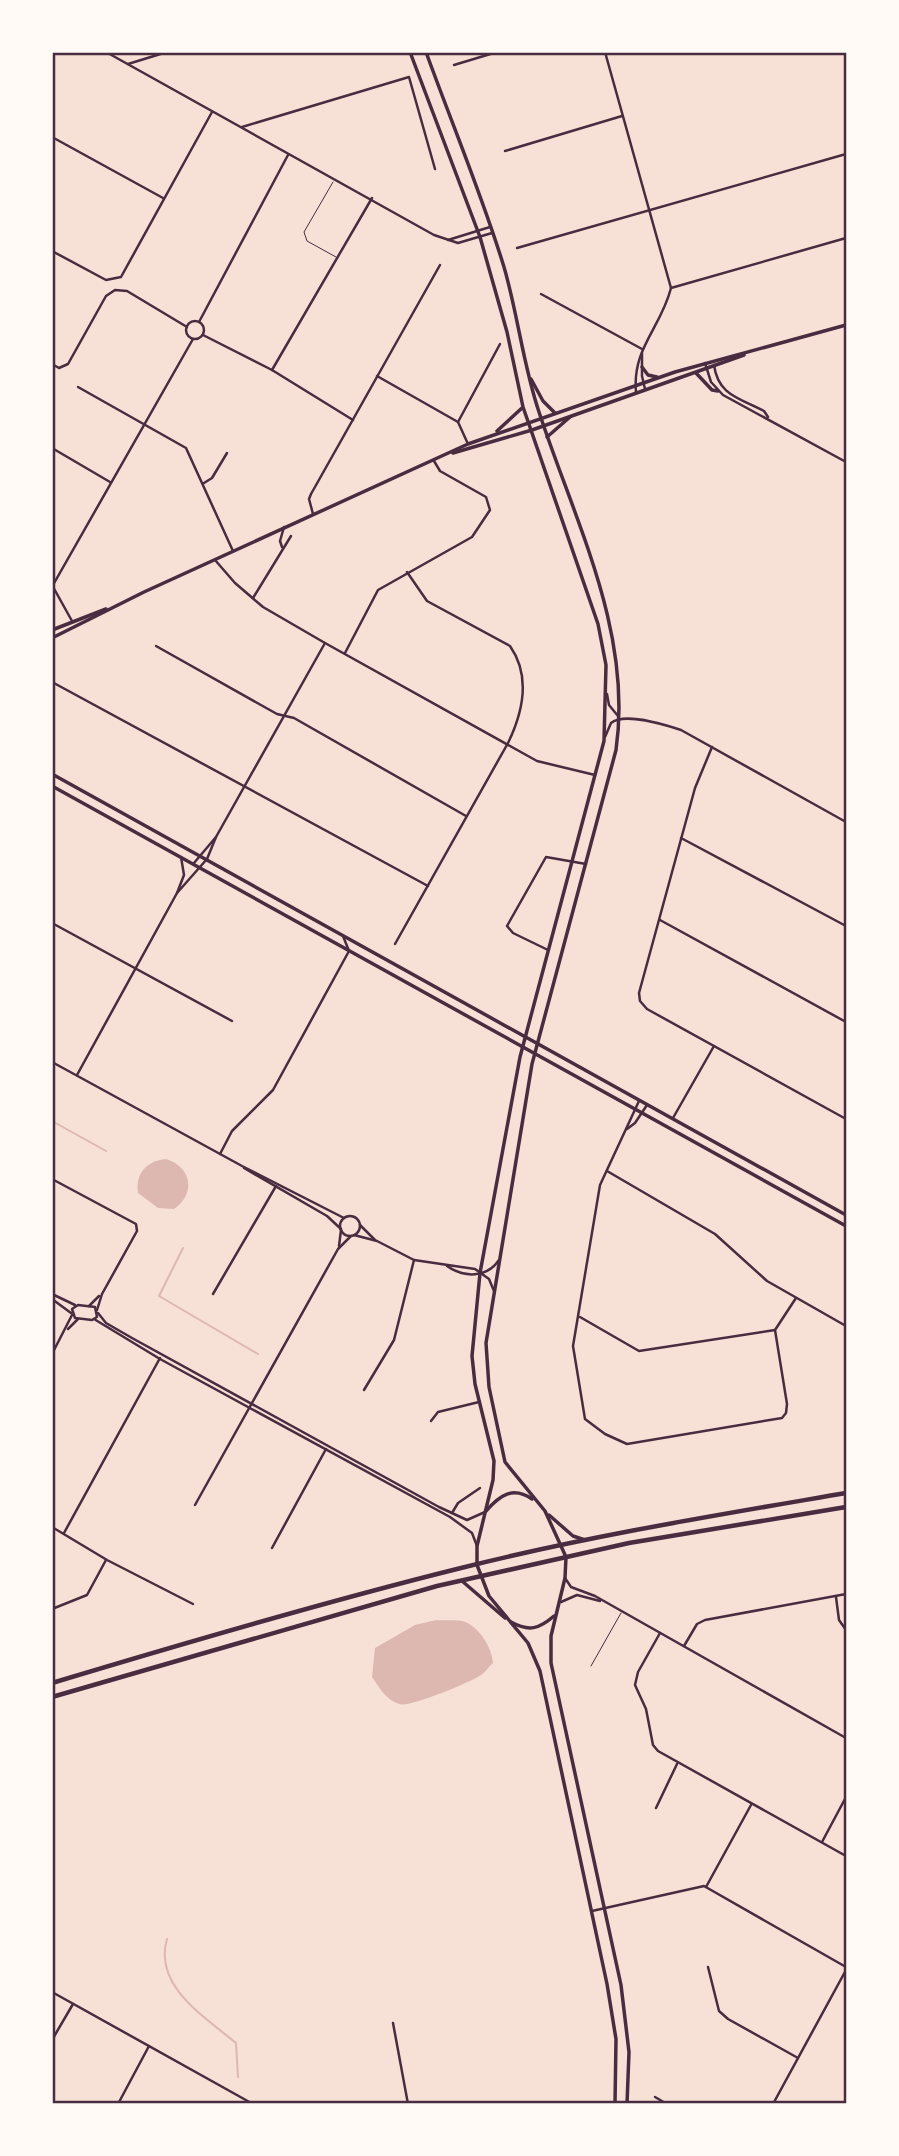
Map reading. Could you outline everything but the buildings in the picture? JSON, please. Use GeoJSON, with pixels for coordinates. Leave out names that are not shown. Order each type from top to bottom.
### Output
{"type":"FeatureCollection","features":[{"type":"Feature","properties":{"kind":"highway"},"geometry":{"type":"LineString","coordinates":[[52,1682],[379,1588],[477,1564],[846,1493]]}},
{"type":"Feature","properties":{"kind":"highway"},"geometry":{"type":"LineString","coordinates":[[52,1697],[462,1581],[566,1557],[846,1507]]}},
{"type":"Feature","properties":{"kind":"main road"},"geometry":{"type":"LineString","coordinates":[[410,52],[480,237],[508,332],[523,407],[598,624],[603,646],[607,694],[604,740],[525,1036],[480,1273],[472,1356],[479,1402],[494,1461],[477,1546],[477,1564],[489,1596],[528,1643],[537,1661],[592,1911],[616,2039],[614,2104]]}},
{"type":"Feature","properties":{"kind":"main road"},"geometry":{"type":"LineString","coordinates":[[426,52],[504,268],[541,418],[608,611],[616,651],[621,718],[616,750],[535,1054],[499,1260],[485,1360],[508,1468],[545,1511],[566,1557],[551,1662],[626,2017],[629,2070],[627,2104]]}},
{"type":"Feature","properties":{"kind":"main road"},"geometry":{"type":"LineString","coordinates":[[52,638],[284,527],[451,454],[544,426],[645,388],[748,354],[846,325]]}},
{"type":"Feature","properties":{"kind":"main road"},"geometry":{"type":"LineString","coordinates":[[451,454],[468,444],[658,377],[712,360],[748,354]]}},
{"type":"Feature","properties":{"kind":"main road"},"geometry":{"type":"LineString","coordinates":[[642,367],[648,375],[658,377]]}},
{"type":"Feature","properties":{"kind":"main road"},"geometry":{"type":"LineString","coordinates":[[696,373],[712,390],[718,391]]}},
{"type":"Feature","properties":{"kind":"main road"},"geometry":{"type":"LineString","coordinates":[[530,378],[545,404],[555,413]]}},
{"type":"Feature","properties":{"kind":"main road"},"geometry":{"type":"LineString","coordinates":[[493,435],[523,407]]}},
{"type":"Feature","properties":{"kind":"main road"},"geometry":{"type":"LineString","coordinates":[[547,437],[572,416]]}},
{"type":"Feature","properties":{"kind":"main road"},"geometry":{"type":"LineString","coordinates":[[52,630],[108,609]]}},
{"type":"Feature","properties":{"kind":"main road"},"geometry":{"type":"LineString","coordinates":[[52,774],[846,1214]]}},
{"type":"Feature","properties":{"kind":"main road"},"geometry":{"type":"LineString","coordinates":[[52,786],[846,1226]]}},
{"type":"Feature","properties":{"kind":"main road"},"geometry":{"type":"LineString","coordinates":[[788,1194],[793,1185]]}},
{"type":"Feature","properties":{"kind":"main road"},"geometry":{"type":"LineString","coordinates":[[485,1512],[508,1492],[518,1491],[539,1503]]}},
{"type":"Feature","properties":{"kind":"main road"},"geometry":{"type":"LineString","coordinates":[[545,1511],[573,1536],[588,1541]]}},
{"type":"Feature","properties":{"kind":"main road"},"geometry":{"type":"LineString","coordinates":[[462,1581],[494,1612],[525,1629],[533,1629],[556,1615]]}},
{"type":"Feature","properties":{"kind":"street"},"geometry":{"type":"LineString","coordinates":[[106,52],[448,240],[462,243],[492,233]]}},
{"type":"Feature","properties":{"kind":"street"},"geometry":{"type":"LineString","coordinates":[[128,64],[167,52]]}},
{"type":"Feature","properties":{"kind":"street"},"geometry":{"type":"LineString","coordinates":[[454,65],[498,52]]}},
{"type":"Feature","properties":{"kind":"street"},"geometry":{"type":"LineString","coordinates":[[605,52],[671,288],[667,306],[637,359],[636,392]]}},
{"type":"Feature","properties":{"kind":"street"},"geometry":{"type":"LineString","coordinates":[[242,127],[409,77],[435,169]]}},
{"type":"Feature","properties":{"kind":"street"},"geometry":{"type":"LineString","coordinates":[[52,251],[104,279],[115,281],[123,274],[212,112]]}},
{"type":"Feature","properties":{"kind":"street"},"geometry":{"type":"LineString","coordinates":[[505,151],[623,116]]}},
{"type":"Feature","properties":{"kind":"street"},"geometry":{"type":"LineString","coordinates":[[52,137],[164,199]]}},
{"type":"Feature","properties":{"kind":"street"},"geometry":{"type":"LineString","coordinates":[[199,322],[288,154]]}},
{"type":"Feature","properties":{"kind":"street"},"geometry":{"type":"LineString","coordinates":[[517,248],[846,154]]}},
{"type":"Feature","properties":{"kind":"street"},"geometry":{"type":"LineString","coordinates":[[272,370],[372,198]]}},
{"type":"Feature","properties":{"kind":"street"},"geometry":{"type":"LineString","coordinates":[[448,240],[490,227]]}},
{"type":"Feature","properties":{"kind":"street"},"geometry":{"type":"LineString","coordinates":[[671,288],[846,238]]}},
{"type":"Feature","properties":{"kind":"street"},"geometry":{"type":"LineString","coordinates":[[313,514],[309,499],[440,265]]}},
{"type":"Feature","properties":{"kind":"street"},"geometry":{"type":"LineString","coordinates":[[52,364],[60,368],[68,364],[109,293],[115,289],[127,291],[187,327]]}},
{"type":"Feature","properties":{"kind":"street"},"geometry":{"type":"LineString","coordinates":[[541,294],[642,349]]}},
{"type":"Feature","properties":{"kind":"street"},"geometry":{"type":"LineString","coordinates":[[192,339],[187,334],[187,327],[192,321],[199,322],[204,327],[203,335]]}},
{"type":"Feature","properties":{"kind":"street"},"geometry":{"type":"LineString","coordinates":[[72,621],[53,585],[192,339],[203,335],[272,370],[353,420]]}},
{"type":"Feature","properties":{"kind":"street"},"geometry":{"type":"LineString","coordinates":[[458,422],[500,344]]}},
{"type":"Feature","properties":{"kind":"street"},"geometry":{"type":"LineString","coordinates":[[642,349],[645,388]]}},
{"type":"Feature","properties":{"kind":"street"},"geometry":{"type":"LineString","coordinates":[[712,360],[717,384],[764,411],[768,417]]}},
{"type":"Feature","properties":{"kind":"street"},"geometry":{"type":"LineString","coordinates":[[705,363],[718,391],[846,462]]}},
{"type":"Feature","properties":{"kind":"street"},"geometry":{"type":"LineString","coordinates":[[377,376],[458,422],[468,444]]}},
{"type":"Feature","properties":{"kind":"street"},"geometry":{"type":"LineString","coordinates":[[78,387],[145,422],[186,448],[233,551]]}},
{"type":"Feature","properties":{"kind":"street"},"geometry":{"type":"LineString","coordinates":[[52,448],[111,482]]}},
{"type":"Feature","properties":{"kind":"street"},"geometry":{"type":"LineString","coordinates":[[204,483],[212,478],[226,453]]}},
{"type":"Feature","properties":{"kind":"street"},"geometry":{"type":"LineString","coordinates":[[345,653],[378,590],[472,537],[490,510],[486,497],[440,471],[434,461]]}},
{"type":"Feature","properties":{"kind":"street"},"geometry":{"type":"LineString","coordinates":[[282,547],[280,541],[284,527]]}},
{"type":"Feature","properties":{"kind":"street"},"geometry":{"type":"LineString","coordinates":[[253,598],[291,536]]}},
{"type":"Feature","properties":{"kind":"street"},"geometry":{"type":"LineString","coordinates":[[214,560],[225,574],[253,598],[326,643],[544,764],[594,775]]}},
{"type":"Feature","properties":{"kind":"street"},"geometry":{"type":"LineString","coordinates":[[395,944],[508,743],[521,718],[524,696],[517,656],[510,646],[427,601],[407,572]]}},
{"type":"Feature","properties":{"kind":"street"},"geometry":{"type":"LineString","coordinates":[[177,893],[207,859],[216,837],[326,643]]}},
{"type":"Feature","properties":{"kind":"street"},"geometry":{"type":"LineString","coordinates":[[156,646],[467,816]]}},
{"type":"Feature","properties":{"kind":"street"},"geometry":{"type":"LineString","coordinates":[[52,682],[428,886]]}},
{"type":"Feature","properties":{"kind":"street"},"geometry":{"type":"LineString","coordinates":[[607,694],[612,710],[621,718]]}},
{"type":"Feature","properties":{"kind":"street"},"geometry":{"type":"LineString","coordinates":[[604,740],[611,723],[621,718],[652,722],[681,730],[846,822]]}},
{"type":"Feature","properties":{"kind":"street"},"geometry":{"type":"LineString","coordinates":[[712,747],[703,762],[681,838],[639,993],[640,1001],[714,1046],[846,1119]]}},
{"type":"Feature","properties":{"kind":"street"},"geometry":{"type":"LineString","coordinates":[[193,864],[216,837]]}},
{"type":"Feature","properties":{"kind":"street"},"geometry":{"type":"LineString","coordinates":[[681,838],[846,926]]}},
{"type":"Feature","properties":{"kind":"street"},"geometry":{"type":"LineString","coordinates":[[77,1075],[177,893],[184,876],[181,857]]}},
{"type":"Feature","properties":{"kind":"street"},"geometry":{"type":"LineString","coordinates":[[548,950],[513,933],[507,926],[541,861],[547,857],[586,864]]}},
{"type":"Feature","properties":{"kind":"street"},"geometry":{"type":"LineString","coordinates":[[660,920],[846,1022]]}},
{"type":"Feature","properties":{"kind":"street"},"geometry":{"type":"LineString","coordinates":[[52,923],[232,1021]]}},
{"type":"Feature","properties":{"kind":"street"},"geometry":{"type":"LineString","coordinates":[[220,1154],[233,1131],[273,1090],[349,951],[343,935]]}},
{"type":"Feature","properties":{"kind":"street"},"geometry":{"type":"LineString","coordinates":[[673,1118],[714,1046]]}},
{"type":"Feature","properties":{"kind":"street"},"geometry":{"type":"LineString","coordinates":[[52,1062],[276,1185],[312,1206],[341,1230],[353,1236],[377,1241],[414,1260],[475,1269],[489,1279],[494,1292]]}},
{"type":"Feature","properties":{"kind":"street"},"geometry":{"type":"LineString","coordinates":[[640,1100],[600,1185],[573,1346],[576,1381],[585,1419],[605,1434],[627,1444],[782,1418],[786,1413],[786,1404],[775,1330],[796,1298]]}},
{"type":"Feature","properties":{"kind":"street"},"geometry":{"type":"LineString","coordinates":[[627,1129],[642,1114],[647,1104]]}},
{"type":"Feature","properties":{"kind":"street"},"geometry":{"type":"LineString","coordinates":[[607,1170],[715,1234],[767,1281],[846,1326]]}},
{"type":"Feature","properties":{"kind":"street"},"geometry":{"type":"LineString","coordinates":[[52,1179],[136,1224],[137,1231],[102,1294],[94,1319]]}},
{"type":"Feature","properties":{"kind":"street"},"geometry":{"type":"LineString","coordinates":[[214,1294],[276,1185]]}},
{"type":"Feature","properties":{"kind":"street"},"geometry":{"type":"LineString","coordinates":[[312,1206],[344,1218],[355,1218],[377,1241]]}},
{"type":"Feature","properties":{"kind":"street"},"geometry":{"type":"LineString","coordinates":[[338,1249],[344,1218]]}},
{"type":"Feature","properties":{"kind":"street"},"geometry":{"type":"LineString","coordinates":[[195,1505],[249,1404],[338,1249],[353,1236],[360,1225]]}},
{"type":"Feature","properties":{"kind":"street"},"geometry":{"type":"LineString","coordinates":[[364,1390],[394,1340],[414,1260]]}},
{"type":"Feature","properties":{"kind":"street"},"geometry":{"type":"LineString","coordinates":[[480,1273],[491,1270],[499,1260]]}},
{"type":"Feature","properties":{"kind":"street"},"geometry":{"type":"LineString","coordinates":[[52,1294],[76,1306],[89,1306],[114,1328],[451,1515],[472,1533],[477,1546]]}},
{"type":"Feature","properties":{"kind":"street"},"geometry":{"type":"LineString","coordinates":[[89,1306],[102,1294]]}},
{"type":"Feature","properties":{"kind":"street"},"geometry":{"type":"LineString","coordinates":[[52,1299],[79,1319],[94,1319],[160,1359],[249,1404]]}},
{"type":"Feature","properties":{"kind":"street"},"geometry":{"type":"LineString","coordinates":[[52,1354],[76,1306]]}},
{"type":"Feature","properties":{"kind":"street"},"geometry":{"type":"LineString","coordinates":[[579,1317],[639,1351],[775,1330]]}},
{"type":"Feature","properties":{"kind":"street"},"geometry":{"type":"LineString","coordinates":[[65,1331],[79,1319]]}},
{"type":"Feature","properties":{"kind":"street"},"geometry":{"type":"LineString","coordinates":[[64,1534],[162,1354]]}},
{"type":"Feature","properties":{"kind":"street"},"geometry":{"type":"LineString","coordinates":[[431,1421],[438,1412],[479,1402]]}},
{"type":"Feature","properties":{"kind":"street"},"geometry":{"type":"LineString","coordinates":[[272,1548],[327,1448]]}},
{"type":"Feature","properties":{"kind":"street"},"geometry":{"type":"LineString","coordinates":[[451,1515],[458,1503],[480,1488]]}},
{"type":"Feature","properties":{"kind":"street"},"geometry":{"type":"LineString","coordinates":[[451,1515],[469,1520],[485,1512]]}},
{"type":"Feature","properties":{"kind":"street"},"geometry":{"type":"LineString","coordinates":[[52,1527],[107,1560],[193,1604]]}},
{"type":"Feature","properties":{"kind":"street"},"geometry":{"type":"LineString","coordinates":[[52,1609],[87,1595],[107,1560]]}},
{"type":"Feature","properties":{"kind":"street"},"geometry":{"type":"LineString","coordinates":[[565,1578],[571,1587],[684,1646],[846,1738]]}},
{"type":"Feature","properties":{"kind":"street"},"geometry":{"type":"LineString","coordinates":[[684,1646],[697,1624],[705,1620],[846,1594]]}},
{"type":"Feature","properties":{"kind":"street"},"geometry":{"type":"LineString","coordinates":[[559,1604],[573,1595],[600,1601]]}},
{"type":"Feature","properties":{"kind":"street"},"geometry":{"type":"LineString","coordinates":[[836,1596],[839,1620],[846,1630]]}},
{"type":"Feature","properties":{"kind":"street"},"geometry":{"type":"LineString","coordinates":[[660,1633],[638,1672],[635,1685],[646,1709],[653,1745],[677,1763],[846,1856]]}},
{"type":"Feature","properties":{"kind":"street"},"geometry":{"type":"LineString","coordinates":[[656,1808],[677,1763]]}},
{"type":"Feature","properties":{"kind":"street"},"geometry":{"type":"LineString","coordinates":[[822,1842],[846,1797]]}},
{"type":"Feature","properties":{"kind":"street"},"geometry":{"type":"LineString","coordinates":[[706,1887],[751,1805]]}},
{"type":"Feature","properties":{"kind":"street"},"geometry":{"type":"LineString","coordinates":[[592,1911],[706,1887],[846,1969],[773,2104]]}},
{"type":"Feature","properties":{"kind":"street"},"geometry":{"type":"LineString","coordinates":[[709,1967],[719,2011],[728,2019],[798,2058]]}},
{"type":"Feature","properties":{"kind":"street"},"geometry":{"type":"LineString","coordinates":[[52,1992],[253,2104]]}},
{"type":"Feature","properties":{"kind":"street"},"geometry":{"type":"LineString","coordinates":[[52,2040],[73,2004]]}},
{"type":"Feature","properties":{"kind":"street"},"geometry":{"type":"LineString","coordinates":[[394,2023],[408,2104]]}},
{"type":"Feature","properties":{"kind":"street"},"geometry":{"type":"LineString","coordinates":[[118,2104],[149,2046]]}},
{"type":"Feature","properties":{"kind":"street"},"geometry":{"type":"LineString","coordinates":[[655,2097],[667,2104]]}},
{"type":"Feature","properties":{"kind":"lane"},"geometry":{"type":"LineString","coordinates":[[335,178],[304,232],[307,241],[338,258]]}},
{"type":"Feature","properties":{"kind":"lane"},"geometry":{"type":"LineString","coordinates":[[592,1666],[621,1612]]}},
{"type":"Feature","properties":{"kind":"shaded area"},"geometry":{"type":"Polygon","coordinates":[[[166,1159],[181,1168],[188,1181],[186,1196],[174,1209],[158,1208],[138,1193],[138,1180],[143,1170],[153,1162],[166,1159]]]}},
{"type":"Feature","properties":{"kind":"shaded area"},"geometry":{"type":"Polygon","coordinates":[[[436,1620],[465,1622],[476,1629],[490,1651],[493,1663],[481,1675],[440,1694],[405,1704],[390,1700],[372,1677],[375,1648],[415,1625],[436,1620]]]}},
{"type":"Feature","properties":{"kind":"waterway"},"geometry":{"type":"LineString","coordinates":[[52,1121],[106,1151]]}},
{"type":"Feature","properties":{"kind":"waterway"},"geometry":{"type":"LineString","coordinates":[[183,1248],[159,1296],[258,1354]]}},
{"type":"Feature","properties":{"kind":"waterway"},"geometry":{"type":"LineString","coordinates":[[167,1939],[165,1956],[175,1986],[197,2011],[236,2043],[238,2077]]}}]}
